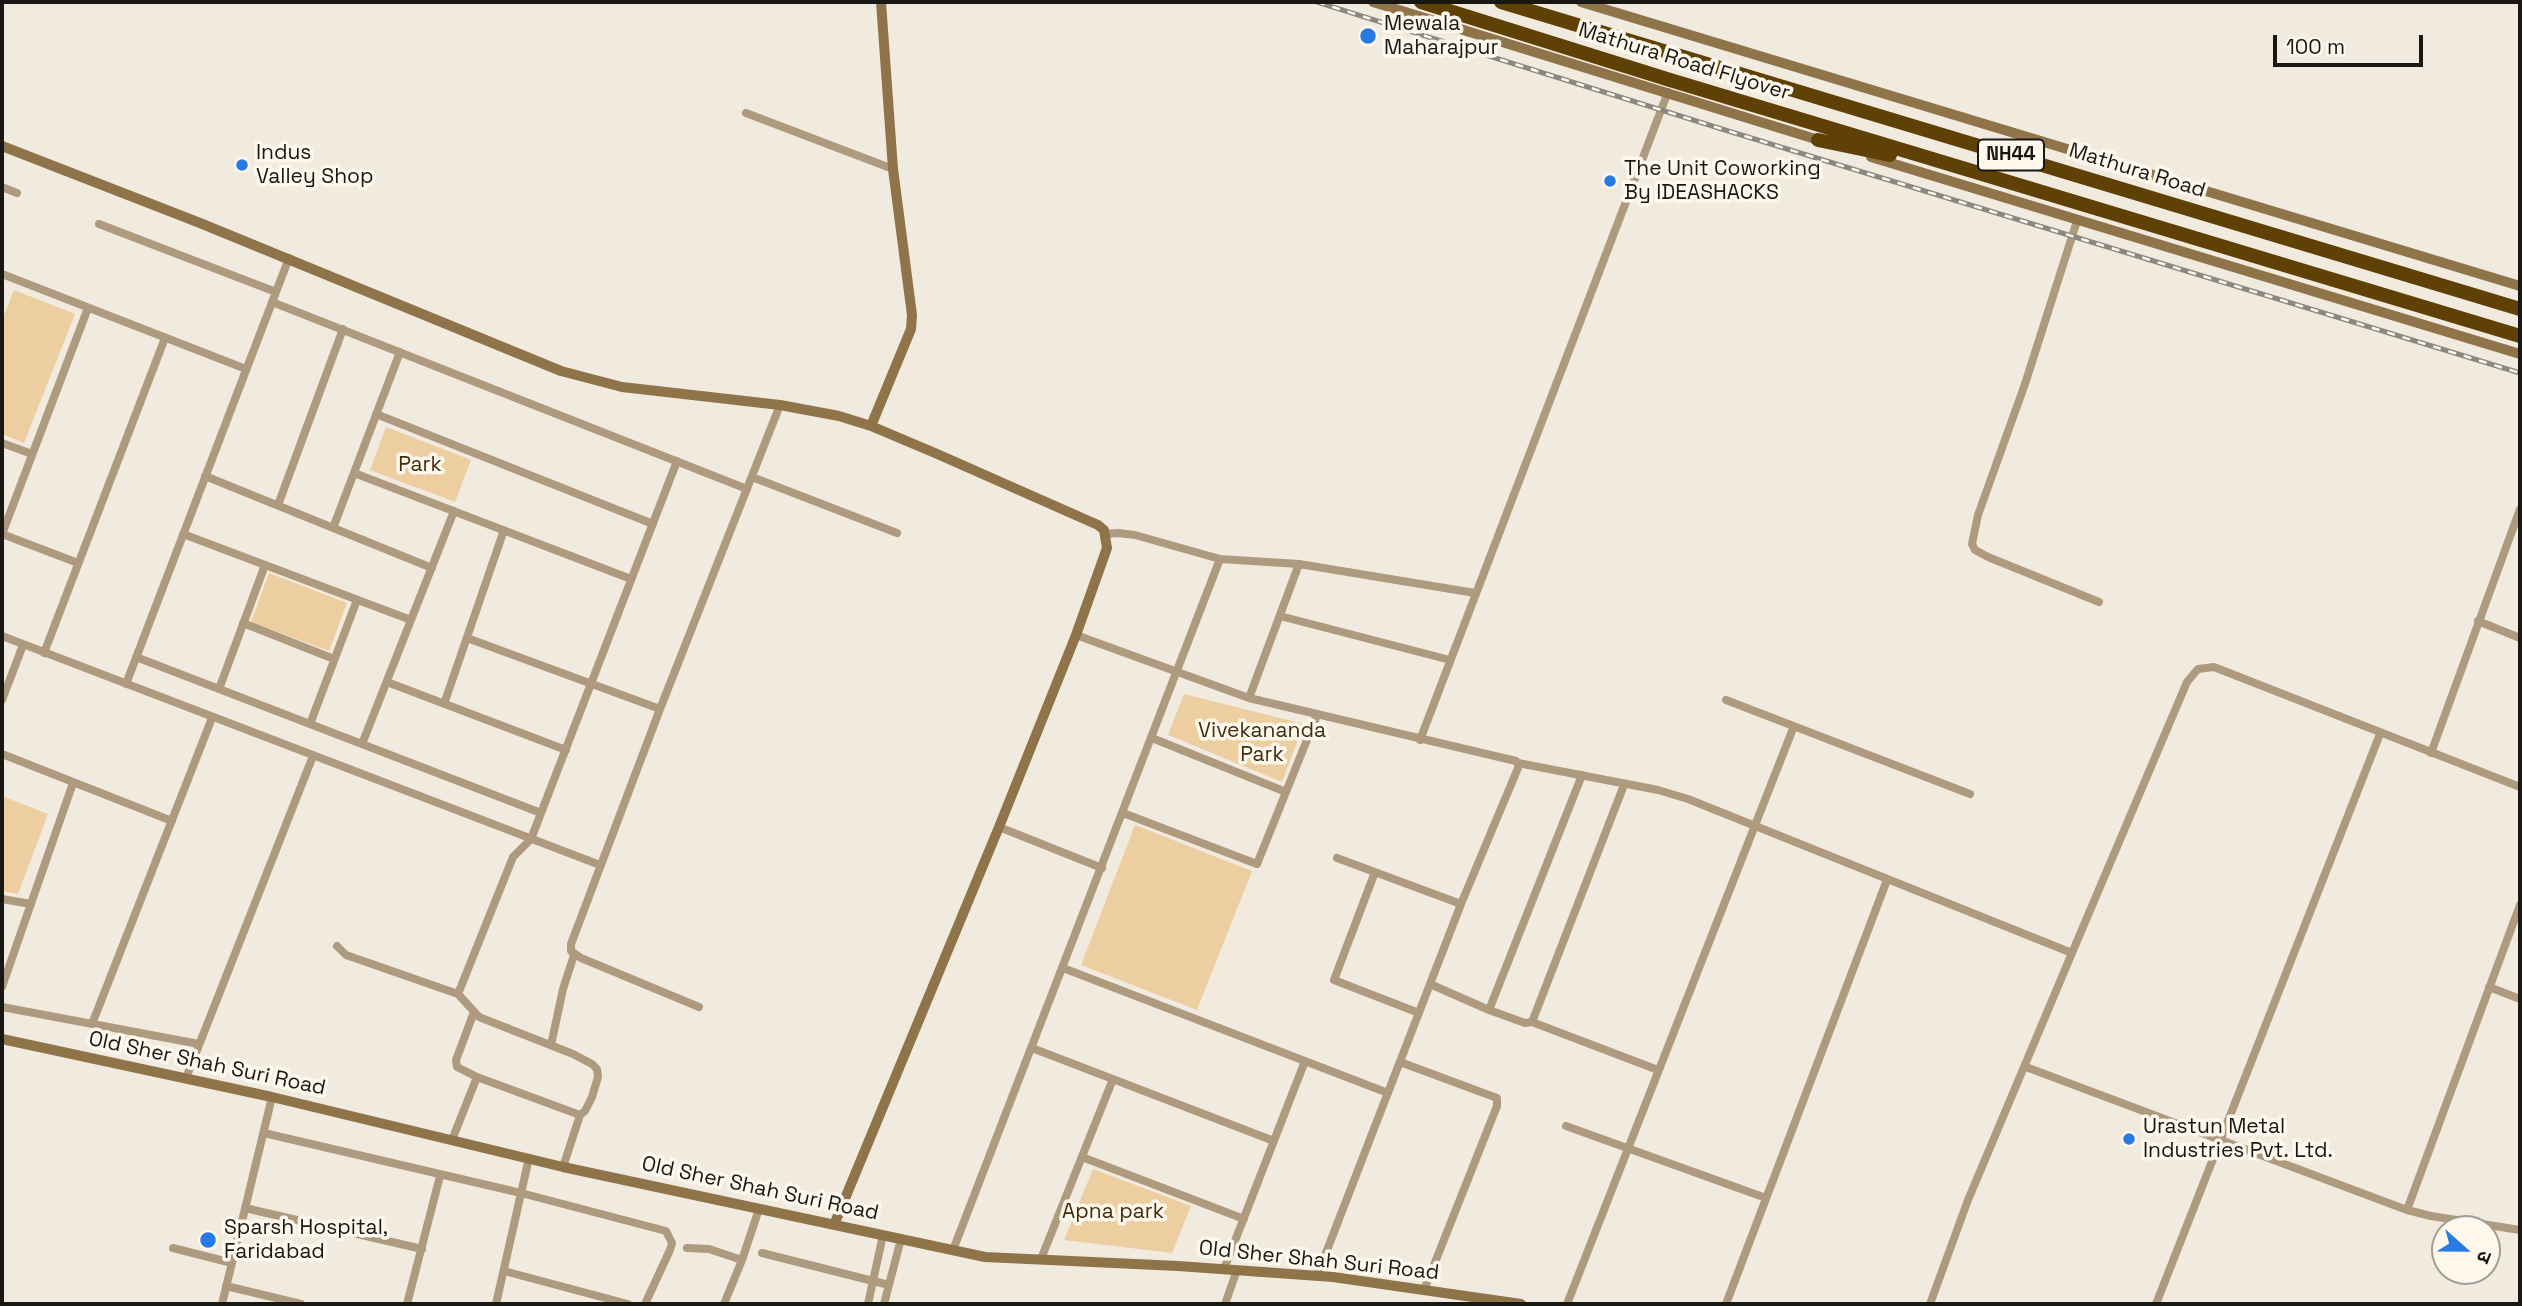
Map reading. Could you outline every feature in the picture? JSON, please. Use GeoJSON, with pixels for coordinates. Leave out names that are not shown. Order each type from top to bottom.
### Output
{"type":"FeatureCollection","features":[{"type":"Feature","properties":{"kind":"highway","name":"Mathura Road Flyover"},"geometry":{"type":"LineString","coordinates":[[1421,2],[1936,160]]}},
{"type":"Feature","properties":{"kind":"highway","name":"Mathura Road"},"geometry":{"type":"LineString","coordinates":[[1501,2],[2520,309]]}},
{"type":"Feature","properties":{"kind":"highway"},"geometry":{"type":"LineString","coordinates":[[1818,140],[1903,158],[1936,160]]}},
{"type":"Feature","properties":{"kind":"highway","name":"NH44"},"geometry":{"type":"LineString","coordinates":[[1936,160],[2520,336]]}},
{"type":"Feature","properties":{"kind":"street"},"geometry":{"type":"LineString","coordinates":[[871,426],[911,329],[912,316],[893,169],[881,2]]}},
{"type":"Feature","properties":{"kind":"street"},"geometry":{"type":"LineString","coordinates":[[1373,2],[2077,221],[2520,354]]}},
{"type":"Feature","properties":{"kind":"street"},"geometry":{"type":"LineString","coordinates":[[1581,2],[2520,286]]}},
{"type":"Feature","properties":{"kind":"street"},"geometry":{"type":"LineString","coordinates":[[1420,740],[1668,92]]}},
{"type":"Feature","properties":{"kind":"street"},"geometry":{"type":"LineString","coordinates":[[746,113],[893,169]]}},
{"type":"Feature","properties":{"kind":"street"},"geometry":{"type":"LineString","coordinates":[[2,146],[289,258],[561,371],[622,387],[780,405],[839,416],[871,426],[1098,525],[1106,534],[1107,548],[1076,635],[834,1225]]}},
{"type":"Feature","properties":{"kind":"street"},"geometry":{"type":"LineString","coordinates":[[2,187],[17,193]]}},
{"type":"Feature","properties":{"kind":"street"},"geometry":{"type":"LineString","coordinates":[[2077,221],[2025,384],[1978,515],[1972,544],[1975,551],[1988,557],[2099,602]]}},
{"type":"Feature","properties":{"kind":"street"},"geometry":{"type":"LineString","coordinates":[[99,224],[276,292]]}},
{"type":"Feature","properties":{"kind":"street"},"geometry":{"type":"LineString","coordinates":[[125,684],[289,258]]}},
{"type":"Feature","properties":{"kind":"street"},"geometry":{"type":"LineString","coordinates":[[2,274],[246,369]]}},
{"type":"Feature","properties":{"kind":"street"},"geometry":{"type":"LineString","coordinates":[[272,302],[747,489]]}},
{"type":"Feature","properties":{"kind":"street"},"geometry":{"type":"LineString","coordinates":[[78,563],[2,534],[88,308]]}},
{"type":"Feature","properties":{"kind":"street"},"geometry":{"type":"LineString","coordinates":[[278,505],[344,330]]}},
{"type":"Feature","properties":{"kind":"street"},"geometry":{"type":"LineString","coordinates":[[44,653],[165,338]]}},
{"type":"Feature","properties":{"kind":"street"},"geometry":{"type":"LineString","coordinates":[[333,528],[400,352]]}},
{"type":"Feature","properties":{"kind":"street"},"geometry":{"type":"LineString","coordinates":[[699,1007],[570,951],[660,709],[780,405]]}},
{"type":"Feature","properties":{"kind":"street"},"geometry":{"type":"LineString","coordinates":[[376,414],[653,524]]}},
{"type":"Feature","properties":{"kind":"street"},"geometry":{"type":"LineString","coordinates":[[2,443],[32,454]]}},
{"type":"Feature","properties":{"kind":"street"},"geometry":{"type":"LineString","coordinates":[[458,994],[513,857],[531,839],[677,461]]}},
{"type":"Feature","properties":{"kind":"street"},"geometry":{"type":"LineString","coordinates":[[354,472],[631,579]]}},
{"type":"Feature","properties":{"kind":"street"},"geometry":{"type":"LineString","coordinates":[[205,476],[432,568]]}},
{"type":"Feature","properties":{"kind":"street"},"geometry":{"type":"LineString","coordinates":[[752,477],[897,533]]}},
{"type":"Feature","properties":{"kind":"street"},"geometry":{"type":"LineString","coordinates":[[2431,753],[2520,509]]}},
{"type":"Feature","properties":{"kind":"street"},"geometry":{"type":"LineString","coordinates":[[362,744],[454,511]]}},
{"type":"Feature","properties":{"kind":"street"},"geometry":{"type":"LineString","coordinates":[[443,704],[504,530]]}},
{"type":"Feature","properties":{"kind":"street"},"geometry":{"type":"LineString","coordinates":[[183,534],[411,620]]}},
{"type":"Feature","properties":{"kind":"street"},"geometry":{"type":"LineString","coordinates":[[1106,534],[1135,535],[1220,559],[1299,564],[1475,593]]}},
{"type":"Feature","properties":{"kind":"street"},"geometry":{"type":"LineString","coordinates":[[953,1250],[1220,559]]}},
{"type":"Feature","properties":{"kind":"street"},"geometry":{"type":"LineString","coordinates":[[1249,698],[1299,564]]}},
{"type":"Feature","properties":{"kind":"street"},"geometry":{"type":"LineString","coordinates":[[219,689],[265,565]]}},
{"type":"Feature","properties":{"kind":"street"},"geometry":{"type":"LineString","coordinates":[[310,723],[357,600]]}},
{"type":"Feature","properties":{"kind":"street"},"geometry":{"type":"LineString","coordinates":[[1280,615],[1450,660]]}},
{"type":"Feature","properties":{"kind":"street"},"geometry":{"type":"LineString","coordinates":[[2478,621],[2520,638]]}},
{"type":"Feature","properties":{"kind":"street"},"geometry":{"type":"LineString","coordinates":[[243,623],[334,659]]}},
{"type":"Feature","properties":{"kind":"street"},"geometry":{"type":"LineString","coordinates":[[1076,635],[1249,698],[1518,763],[1688,799],[2072,953]]}},
{"type":"Feature","properties":{"kind":"street"},"geometry":{"type":"LineString","coordinates":[[2,636],[600,866]]}},
{"type":"Feature","properties":{"kind":"street"},"geometry":{"type":"LineString","coordinates":[[467,638],[660,709]]}},
{"type":"Feature","properties":{"kind":"street"},"geometry":{"type":"LineString","coordinates":[[2,700],[23,645]]}},
{"type":"Feature","properties":{"kind":"street"},"geometry":{"type":"LineString","coordinates":[[136,657],[541,813]]}},
{"type":"Feature","properties":{"kind":"street"},"geometry":{"type":"LineString","coordinates":[[1930,1304],[1968,1200],[2072,953],[2187,682],[2198,669],[2214,667],[2520,787]]}},
{"type":"Feature","properties":{"kind":"street"},"geometry":{"type":"LineString","coordinates":[[387,682],[566,750]]}},
{"type":"Feature","properties":{"kind":"street"},"geometry":{"type":"LineString","coordinates":[[1726,700],[1970,794]]}},
{"type":"Feature","properties":{"kind":"street"},"geometry":{"type":"LineString","coordinates":[[1123,813],[1256,864],[1317,715]]}},
{"type":"Feature","properties":{"kind":"street"},"geometry":{"type":"LineString","coordinates":[[92,1024],[212,718]]}},
{"type":"Feature","properties":{"kind":"street"},"geometry":{"type":"LineString","coordinates":[[1567,1304],[1794,726]]}},
{"type":"Feature","properties":{"kind":"street"},"geometry":{"type":"LineString","coordinates":[[2156,1304],[2380,734]]}},
{"type":"Feature","properties":{"kind":"street"},"geometry":{"type":"LineString","coordinates":[[1152,738],[1286,792]]}},
{"type":"Feature","properties":{"kind":"street"},"geometry":{"type":"LineString","coordinates":[[2,754],[172,821]]}},
{"type":"Feature","properties":{"kind":"street"},"geometry":{"type":"LineString","coordinates":[[186,1078],[313,756]]}},
{"type":"Feature","properties":{"kind":"street"},"geometry":{"type":"LineString","coordinates":[[1317,1276],[1518,763]]}},
{"type":"Feature","properties":{"kind":"street"},"geometry":{"type":"LineString","coordinates":[[1489,1010],[1582,775]]}},
{"type":"Feature","properties":{"kind":"street"},"geometry":{"type":"LineString","coordinates":[[2,987],[73,783]]}},
{"type":"Feature","properties":{"kind":"street"},"geometry":{"type":"LineString","coordinates":[[1532,1022],[1624,785]]}},
{"type":"Feature","properties":{"kind":"street"},"geometry":{"type":"LineString","coordinates":[[999,827],[1102,868]]}},
{"type":"Feature","properties":{"kind":"street"},"geometry":{"type":"LineString","coordinates":[[1337,858],[1461,904]]}},
{"type":"Feature","properties":{"kind":"street"},"geometry":{"type":"LineString","coordinates":[[1375,872],[1334,980],[1419,1013]]}},
{"type":"Feature","properties":{"kind":"street"},"geometry":{"type":"LineString","coordinates":[[1726,1304],[1887,880]]}},
{"type":"Feature","properties":{"kind":"street"},"geometry":{"type":"LineString","coordinates":[[2,899],[31,904]]}},
{"type":"Feature","properties":{"kind":"street"},"geometry":{"type":"LineString","coordinates":[[2407,1210],[2520,905]]}},
{"type":"Feature","properties":{"kind":"street"},"geometry":{"type":"LineString","coordinates":[[337,946],[346,955],[458,994],[479,1017],[551,1045],[597,1069],[598,1077],[592,1097],[580,1115],[563,1167]]}},
{"type":"Feature","properties":{"kind":"street"},"geometry":{"type":"LineString","coordinates":[[551,1045],[563,989],[574,955]]}},
{"type":"Feature","properties":{"kind":"street"},"geometry":{"type":"LineString","coordinates":[[1063,968],[1388,1093]]}},
{"type":"Feature","properties":{"kind":"street"},"geometry":{"type":"LineString","coordinates":[[1430,984],[1489,1010],[1525,1023],[1532,1022],[1658,1070]]}},
{"type":"Feature","properties":{"kind":"street"},"geometry":{"type":"LineString","coordinates":[[2489,986],[2520,999]]}},
{"type":"Feature","properties":{"kind":"street"},"geometry":{"type":"LineString","coordinates":[[2,1007],[199,1044]]}},
{"type":"Feature","properties":{"kind":"street"},"geometry":{"type":"LineString","coordinates":[[474,1012],[456,1060],[457,1067],[580,1115]]}},
{"type":"Feature","properties":{"kind":"street","name":"Old Sher Shah Suri Road"},"geometry":{"type":"LineString","coordinates":[[2,1039],[272,1097],[563,1167],[985,1257],[1317,1276],[1521,1304]]}},
{"type":"Feature","properties":{"kind":"street"},"geometry":{"type":"LineString","coordinates":[[1032,1048],[1274,1141]]}},
{"type":"Feature","properties":{"kind":"street"},"geometry":{"type":"LineString","coordinates":[[1224,1269],[1305,1062]]}},
{"type":"Feature","properties":{"kind":"street"},"geometry":{"type":"LineString","coordinates":[[1400,1062],[1497,1098],[1497,1106],[1424,1290]]}},
{"type":"Feature","properties":{"kind":"street"},"geometry":{"type":"LineString","coordinates":[[2026,1067],[2407,1210],[2520,1230]]}},
{"type":"Feature","properties":{"kind":"street"},"geometry":{"type":"LineString","coordinates":[[452,1140],[477,1077]]}},
{"type":"Feature","properties":{"kind":"street"},"geometry":{"type":"LineString","coordinates":[[1041,1259],[1113,1079]]}},
{"type":"Feature","properties":{"kind":"street"},"geometry":{"type":"LineString","coordinates":[[222,1304],[272,1097]]}},
{"type":"Feature","properties":{"kind":"street"},"geometry":{"type":"LineString","coordinates":[[1566,1126],[1766,1198]]}},
{"type":"Feature","properties":{"kind":"street"},"geometry":{"type":"LineString","coordinates":[[264,1133],[521,1193],[666,1231],[672,1243],[670,1250],[645,1304]]}},
{"type":"Feature","properties":{"kind":"street"},"geometry":{"type":"LineString","coordinates":[[1082,1157],[1244,1219]]}},
{"type":"Feature","properties":{"kind":"street"},"geometry":{"type":"LineString","coordinates":[[496,1304],[529,1158]]}},
{"type":"Feature","properties":{"kind":"street"},"geometry":{"type":"LineString","coordinates":[[407,1304],[440,1176]]}},
{"type":"Feature","properties":{"kind":"street"},"geometry":{"type":"LineString","coordinates":[[246,1208],[422,1249]]}},
{"type":"Feature","properties":{"kind":"street"},"geometry":{"type":"LineString","coordinates":[[724,1304],[743,1260],[759,1209]]}},
{"type":"Feature","properties":{"kind":"street"},"geometry":{"type":"LineString","coordinates":[[868,1304],[883,1235]]}},
{"type":"Feature","properties":{"kind":"street"},"geometry":{"type":"LineString","coordinates":[[884,1304],[901,1239]]}},
{"type":"Feature","properties":{"kind":"street"},"geometry":{"type":"LineString","coordinates":[[173,1248],[232,1263]]}},
{"type":"Feature","properties":{"kind":"street"},"geometry":{"type":"LineString","coordinates":[[687,1248],[709,1249],[743,1260]]}},
{"type":"Feature","properties":{"kind":"street"},"geometry":{"type":"LineString","coordinates":[[762,1253],[889,1285]]}},
{"type":"Feature","properties":{"kind":"street"},"geometry":{"type":"LineString","coordinates":[[1225,1304],[1237,1270]]}},
{"type":"Feature","properties":{"kind":"street"},"geometry":{"type":"LineString","coordinates":[[504,1271],[628,1304]]}},
{"type":"Feature","properties":{"kind":"street"},"geometry":{"type":"LineString","coordinates":[[226,1286],[301,1304]]}},
{"type":"Feature","properties":{"kind":"green space"},"geometry":{"type":"Polygon","coordinates":[[[14,290],[75,314],[24,443],[2,434],[2,320],[14,290]]]}},
{"type":"Feature","properties":{"kind":"green space","name":"Park"},"geometry":{"type":"Polygon","coordinates":[[[386,427],[471,460],[455,502],[370,470],[386,427]]]}},
{"type":"Feature","properties":{"kind":"green space"},"geometry":{"type":"Polygon","coordinates":[[[269,573],[347,603],[329,651],[251,622],[269,573]]]}},
{"type":"Feature","properties":{"kind":"green space","name":"Vivekananda Park"},"geometry":{"type":"Polygon","coordinates":[[[1184,694],[1304,724],[1282,782],[1168,735],[1184,694]]]}},
{"type":"Feature","properties":{"kind":"green space"},"geometry":{"type":"Polygon","coordinates":[[[2,796],[48,814],[18,894],[2,891],[2,796]]]}},
{"type":"Feature","properties":{"kind":"green space"},"geometry":{"type":"Polygon","coordinates":[[[1135,825],[1252,871],[1197,1010],[1081,965],[1135,825]]]}},
{"type":"Feature","properties":{"kind":"green space","name":"Apna park"},"geometry":{"type":"Polygon","coordinates":[[[1093,1169],[1191,1206],[1172,1253],[1064,1240],[1093,1169]]]}},
{"type":"Feature","properties":{"kind":"railway"},"geometry":{"type":"LineString","coordinates":[[1317,2],[2520,373]]}},
{"type":"Feature","properties":{"kind":"place","name":"Mewala Maharajpur"},"geometry":{"type":"Point","coordinates":[1368,36]}},
{"type":"Feature","properties":{"kind":"place","name":"Indus Valley Shop"},"geometry":{"type":"Point","coordinates":[242,165]}},
{"type":"Feature","properties":{"kind":"place","name":"The Unit Coworking By IDEASHACKS"},"geometry":{"type":"Point","coordinates":[1610,181]}},
{"type":"Feature","properties":{"kind":"place","name":"Urastun Metal Industries Pvt. Ltd."},"geometry":{"type":"Point","coordinates":[2129,1139]}},
{"type":"Feature","properties":{"kind":"place","name":"Sparsh Hospital, Faridabad"},"geometry":{"type":"Point","coordinates":[208,1240]}}]}
